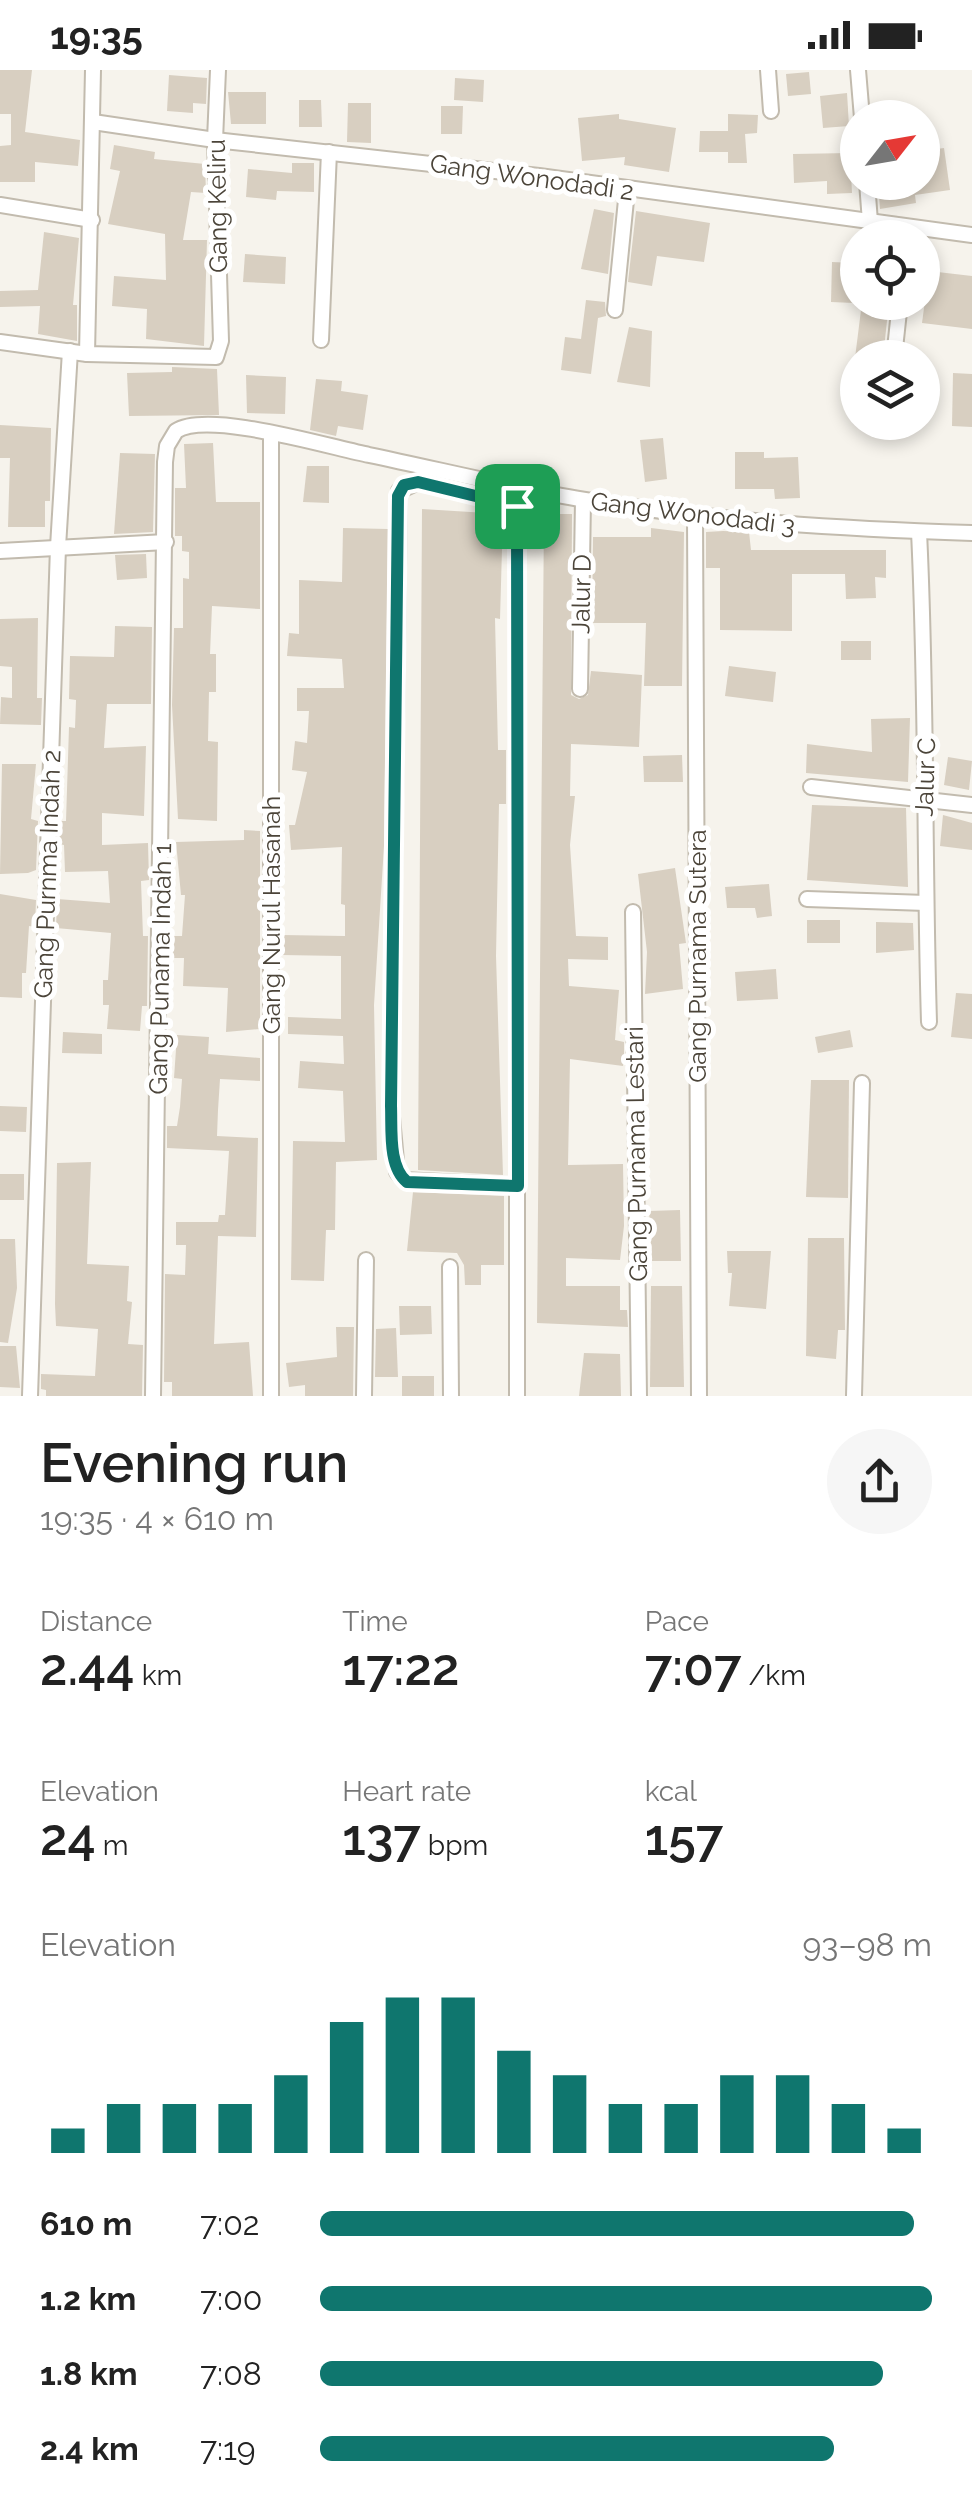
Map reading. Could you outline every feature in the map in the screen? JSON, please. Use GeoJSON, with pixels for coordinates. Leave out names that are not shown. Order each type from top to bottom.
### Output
{"type":"FeatureCollection","features":[{"type":"Feature","properties":{"kind":"street"},"geometry":{"type":"LineString","coordinates":[[0,342],[87,354],[94,70]]}},
{"type":"Feature","properties":{"kind":"street","name":"Gang Keliru"},"geometry":{"type":"LineString","coordinates":[[87,354],[212,360],[221,341],[215,140],[218,70]]}},
{"type":"Feature","properties":{"kind":"street"},"geometry":{"type":"LineString","coordinates":[[768,70],[771,111]]}},
{"type":"Feature","properties":{"kind":"street"},"geometry":{"type":"LineString","coordinates":[[858,70],[860,100]]}},
{"type":"Feature","properties":{"kind":"street","name":"Gang Wonodadi 2"},"geometry":{"type":"LineString","coordinates":[[93,122],[855,220]]}},
{"type":"Feature","properties":{"kind":"street"},"geometry":{"type":"LineString","coordinates":[[320,340],[328,152]]}},
{"type":"Feature","properties":{"kind":"street"},"geometry":{"type":"LineString","coordinates":[[615,310],[627,190]]}},
{"type":"Feature","properties":{"kind":"street"},"geometry":{"type":"LineString","coordinates":[[0,205],[92,220]]}},
{"type":"Feature","properties":{"kind":"street","name":"Gang Wonodadi 2"},"geometry":{"type":"LineString","coordinates":[[940,234],[972,235]]}},
{"type":"Feature","properties":{"kind":"street","name":"Gang Purnma Indah 2"},"geometry":{"type":"LineString","coordinates":[[30,1396],[58,547],[70,352]]}},
{"type":"Feature","properties":{"kind":"street","name":"Gang Wonodadi 3"},"geometry":{"type":"LineString","coordinates":[[166,542],[167,446],[176,431],[202,424],[271,434],[583,500],[694,516],[787,526],[972,534]]}},
{"type":"Feature","properties":{"kind":"street","name":"Gang Nurul Hasanah"},"geometry":{"type":"LineString","coordinates":[[271,434],[271,1396]]}},
{"type":"Feature","properties":{"kind":"street"},"geometry":{"type":"LineString","coordinates":[[517,506],[418,482],[404,485],[399,491],[391,1106],[397,1172],[404,1180],[518,1186]]}},
{"type":"Feature","properties":{"kind":"street"},"geometry":{"type":"LineString","coordinates":[[517,1396],[518,486]]}},
{"type":"Feature","properties":{"kind":"street","name":"Jalur D"},"geometry":{"type":"LineString","coordinates":[[580,689],[583,500]]}},
{"type":"Feature","properties":{"kind":"street","name":"Gang Purnama Sutera"},"geometry":{"type":"LineString","coordinates":[[694,516],[700,1396]]}},
{"type":"Feature","properties":{"kind":"street","name":"Jalur C"},"geometry":{"type":"LineString","coordinates":[[918,532],[926,702],[923,799],[929,1022]]}},
{"type":"Feature","properties":{"kind":"street"},"geometry":{"type":"LineString","coordinates":[[0,551],[166,542]]}},
{"type":"Feature","properties":{"kind":"street","name":"Gang Punama Indah 1"},"geometry":{"type":"LineString","coordinates":[[153,1396],[166,542]]}},
{"type":"Feature","properties":{"kind":"street"},"geometry":{"type":"LineString","coordinates":[[811,787],[972,805]]}},
{"type":"Feature","properties":{"kind":"street"},"geometry":{"type":"LineString","coordinates":[[807,899],[926,903]]}},
{"type":"Feature","properties":{"kind":"street","name":"Gang Purnama Lestari"},"geometry":{"type":"LineString","coordinates":[[632,912],[639,1396]]}},
{"type":"Feature","properties":{"kind":"street"},"geometry":{"type":"LineString","coordinates":[[854,1396],[862,1084]]}},
{"type":"Feature","properties":{"kind":"street"},"geometry":{"type":"LineString","coordinates":[[364,1396],[366,1260]]}},
{"type":"Feature","properties":{"kind":"street"},"geometry":{"type":"LineString","coordinates":[[450,1268],[451,1396]]}},
{"type":"Feature","properties":{"kind":"building"},"geometry":{"type":"Polygon","coordinates":[[[0,70],[32,70],[25,132],[80,140],[78,166],[35,162],[35,182],[0,182],[0,146],[11,145],[11,114],[0,114],[0,70]]]}},
{"type":"Feature","properties":{"kind":"building"},"geometry":{"type":"Polygon","coordinates":[[[809,72],[811,94],[788,96],[786,74],[809,72]]]}},
{"type":"Feature","properties":{"kind":"building"},"geometry":{"type":"Polygon","coordinates":[[[169,75],[207,78],[206,104],[193,103],[193,113],[167,111],[169,75]]]}},
{"type":"Feature","properties":{"kind":"building"},"geometry":{"type":"Polygon","coordinates":[[[455,78],[484,80],[483,102],[454,100],[455,78]]]}},
{"type":"Feature","properties":{"kind":"building"},"geometry":{"type":"Polygon","coordinates":[[[228,92],[266,92],[266,124],[231,124],[228,92]]]}},
{"type":"Feature","properties":{"kind":"building"},"geometry":{"type":"Polygon","coordinates":[[[847,93],[847,100],[840,100],[840,127],[823,128],[820,96],[847,93]]]}},
{"type":"Feature","properties":{"kind":"building"},"geometry":{"type":"Polygon","coordinates":[[[299,100],[321,100],[322,127],[299,127],[299,100]]]}},
{"type":"Feature","properties":{"kind":"building"},"geometry":{"type":"Polygon","coordinates":[[[348,103],[371,103],[371,143],[347,142],[348,103]]]}},
{"type":"Feature","properties":{"kind":"building"},"geometry":{"type":"Polygon","coordinates":[[[441,106],[463,106],[462,134],[441,134],[441,106]]]}},
{"type":"Feature","properties":{"kind":"building"},"geometry":{"type":"Polygon","coordinates":[[[619,114],[619,119],[676,128],[669,172],[624,165],[625,157],[582,161],[578,118],[619,114]]]}},
{"type":"Feature","properties":{"kind":"building"},"geometry":{"type":"Polygon","coordinates":[[[728,114],[758,115],[757,133],[745,134],[747,163],[728,163],[728,152],[699,152],[700,131],[728,131],[728,114]]]}},
{"type":"Feature","properties":{"kind":"building"},"geometry":{"type":"Polygon","coordinates":[[[114,145],[155,152],[154,159],[205,164],[206,193],[191,192],[183,240],[207,240],[204,346],[146,339],[147,309],[112,306],[114,276],[166,280],[165,234],[108,224],[120,171],[110,169],[114,145]]]}},
{"type":"Feature","properties":{"kind":"building"},"geometry":{"type":"Polygon","coordinates":[[[944,148],[950,190],[940,191],[940,149],[944,148]]]}},
{"type":"Feature","properties":{"kind":"building"},"geometry":{"type":"Polygon","coordinates":[[[840,153],[840,193],[827,194],[827,181],[794,183],[793,154],[840,153]]]}},
{"type":"Feature","properties":{"kind":"building"},"geometry":{"type":"Polygon","coordinates":[[[292,163],[314,163],[314,192],[277,191],[276,200],[246,197],[248,169],[292,173],[292,163]]]}},
{"type":"Feature","properties":{"kind":"building"},"geometry":{"type":"Polygon","coordinates":[[[879,200],[916,200],[916,203],[880,209],[879,200]]]}},
{"type":"Feature","properties":{"kind":"building"},"geometry":{"type":"Polygon","coordinates":[[[594,209],[614,213],[608,274],[581,269],[594,209]]]}},
{"type":"Feature","properties":{"kind":"building"},"geometry":{"type":"Polygon","coordinates":[[[636,211],[710,223],[704,262],[657,256],[652,286],[628,282],[636,211]]]}},
{"type":"Feature","properties":{"kind":"building"},"geometry":{"type":"Polygon","coordinates":[[[44,232],[79,238],[73,305],[77,305],[77,341],[38,334],[40,306],[0,307],[0,291],[38,290],[44,232]]]}},
{"type":"Feature","properties":{"kind":"building"},"geometry":{"type":"Polygon","coordinates":[[[245,254],[286,257],[285,284],[243,282],[245,254]]]}},
{"type":"Feature","properties":{"kind":"building"},"geometry":{"type":"Polygon","coordinates":[[[832,262],[840,262],[840,302],[831,302],[832,262]]]}},
{"type":"Feature","properties":{"kind":"building"},"geometry":{"type":"Polygon","coordinates":[[[940,272],[972,276],[972,329],[922,323],[940,320],[940,272]]]}},
{"type":"Feature","properties":{"kind":"building"},"geometry":{"type":"Polygon","coordinates":[[[586,300],[605,302],[606,316],[598,318],[591,374],[561,370],[565,337],[581,339],[586,300]]]}},
{"type":"Feature","properties":{"kind":"building"},"geometry":{"type":"Polygon","coordinates":[[[860,320],[887,320],[885,340],[857,340],[860,320]]]}},
{"type":"Feature","properties":{"kind":"building"},"geometry":{"type":"Polygon","coordinates":[[[629,327],[652,331],[650,387],[617,382],[629,327]]]}},
{"type":"Feature","properties":{"kind":"building"},"geometry":{"type":"Polygon","coordinates":[[[172,367],[217,369],[219,415],[129,416],[127,373],[172,372],[172,367]]]}},
{"type":"Feature","properties":{"kind":"building"},"geometry":{"type":"Polygon","coordinates":[[[953,373],[972,374],[972,427],[952,426],[953,373]]]}},
{"type":"Feature","properties":{"kind":"building"},"geometry":{"type":"Polygon","coordinates":[[[246,375],[286,377],[285,414],[247,413],[246,375]]]}},
{"type":"Feature","properties":{"kind":"building"},"geometry":{"type":"Polygon","coordinates":[[[316,379],[342,381],[341,391],[368,395],[363,430],[338,426],[336,436],[310,430],[316,379]]]}},
{"type":"Feature","properties":{"kind":"building"},"geometry":{"type":"Polygon","coordinates":[[[0,425],[51,428],[50,501],[45,501],[45,527],[8,527],[10,458],[0,458],[0,425]]]}},
{"type":"Feature","properties":{"kind":"building"},"geometry":{"type":"Polygon","coordinates":[[[663,438],[667,479],[645,482],[640,440],[663,438]]]}},
{"type":"Feature","properties":{"kind":"building"},"geometry":{"type":"Polygon","coordinates":[[[213,443],[216,502],[260,502],[260,609],[212,606],[210,654],[216,654],[216,692],[209,692],[208,741],[218,742],[217,821],[178,819],[172,705],[174,628],[183,628],[183,578],[189,579],[189,552],[182,551],[182,536],[175,536],[175,488],[186,488],[184,444],[213,443]]]}},
{"type":"Feature","properties":{"kind":"building"},"geometry":{"type":"Polygon","coordinates":[[[735,452],[764,452],[764,458],[798,457],[800,498],[775,499],[774,489],[735,489],[735,452]]]}},
{"type":"Feature","properties":{"kind":"building"},"geometry":{"type":"Polygon","coordinates":[[[120,453],[155,454],[153,532],[114,534],[120,453]]]}},
{"type":"Feature","properties":{"kind":"building"},"geometry":{"type":"Polygon","coordinates":[[[307,466],[329,466],[329,503],[303,502],[307,466]]]}},
{"type":"Feature","properties":{"kind":"building"},"geometry":{"type":"Polygon","coordinates":[[[422,509],[503,514],[500,619],[495,618],[498,750],[506,750],[506,804],[499,804],[496,956],[503,1175],[418,1170],[422,509]]]}},
{"type":"Feature","properties":{"kind":"building"},"geometry":{"type":"Polygon","coordinates":[[[544,514],[572,514],[571,695],[579,699],[588,695],[591,671],[642,675],[639,747],[571,744],[570,796],[575,796],[570,845],[576,936],[608,937],[608,960],[568,959],[569,986],[619,990],[615,1040],[624,1042],[624,1060],[623,1066],[570,1059],[568,1165],[623,1164],[624,1226],[620,1260],[566,1258],[566,1286],[620,1286],[620,1310],[627,1310],[628,1327],[537,1323],[544,514]]]}},
{"type":"Feature","properties":{"kind":"building"},"geometry":{"type":"Polygon","coordinates":[[[343,528],[388,529],[384,846],[374,1005],[377,1160],[336,1162],[335,1230],[326,1230],[324,1281],[291,1280],[293,1141],[345,1142],[343,1091],[298,1088],[300,1061],[344,1064],[343,1036],[288,1034],[288,1017],[341,1019],[341,956],[282,955],[282,935],[345,936],[342,847],[291,850],[289,825],[295,825],[307,772],[292,770],[295,741],[307,743],[309,711],[297,711],[297,688],[344,688],[342,659],[287,656],[289,633],[299,634],[299,580],[342,582],[343,528]]]}},
{"type":"Feature","properties":{"kind":"building"},"geometry":{"type":"Polygon","coordinates":[[[651,528],[684,532],[682,686],[644,686],[646,623],[592,623],[593,537],[651,537],[651,528]]]}},
{"type":"Feature","properties":{"kind":"building"},"geometry":{"type":"Polygon","coordinates":[[[706,532],[749,532],[751,550],[886,550],[886,578],[875,577],[876,598],[846,599],[845,574],[792,574],[792,631],[720,630],[720,568],[706,568],[706,532]]]}},
{"type":"Feature","properties":{"kind":"building"},"geometry":{"type":"Polygon","coordinates":[[[146,554],[147,578],[117,580],[115,555],[146,554]]]}},
{"type":"Feature","properties":{"kind":"building"},"geometry":{"type":"Polygon","coordinates":[[[38,618],[37,698],[42,698],[41,725],[0,724],[1,697],[12,698],[12,667],[0,666],[0,619],[38,618]]]}},
{"type":"Feature","properties":{"kind":"building"},"geometry":{"type":"Polygon","coordinates":[[[115,626],[152,627],[151,704],[107,704],[104,748],[146,746],[144,816],[102,813],[102,845],[148,843],[149,880],[141,881],[143,936],[148,936],[147,1006],[142,1006],[140,1031],[107,1029],[109,1005],[103,1005],[103,980],[108,980],[111,933],[56,928],[57,899],[110,903],[108,871],[65,872],[64,845],[59,844],[60,821],[66,821],[69,727],[75,728],[76,700],[69,699],[70,656],[114,657],[115,626]]]}},
{"type":"Feature","properties":{"kind":"building"},"geometry":{"type":"Polygon","coordinates":[[[841,641],[871,641],[871,660],[841,660],[841,641]]]}},
{"type":"Feature","properties":{"kind":"building"},"geometry":{"type":"Polygon","coordinates":[[[729,666],[776,672],[773,702],[725,696],[729,666]]]}},
{"type":"Feature","properties":{"kind":"building"},"geometry":{"type":"Polygon","coordinates":[[[910,718],[908,782],[806,773],[807,744],[872,752],[871,719],[910,718]]]}},
{"type":"Feature","properties":{"kind":"building"},"geometry":{"type":"Polygon","coordinates":[[[682,755],[683,782],[644,782],[643,756],[682,755]]]}},
{"type":"Feature","properties":{"kind":"building"},"geometry":{"type":"Polygon","coordinates":[[[948,757],[972,761],[969,790],[944,785],[948,757]]]}},
{"type":"Feature","properties":{"kind":"building"},"geometry":{"type":"Polygon","coordinates":[[[2,764],[36,764],[31,819],[38,821],[36,870],[28,873],[0,874],[2,764]]]}},
{"type":"Feature","properties":{"kind":"building"},"geometry":{"type":"Polygon","coordinates":[[[812,805],[906,808],[908,887],[807,880],[812,805]]]}},
{"type":"Feature","properties":{"kind":"building"},"geometry":{"type":"Polygon","coordinates":[[[943,815],[972,823],[972,850],[940,846],[943,815]]]}},
{"type":"Feature","properties":{"kind":"building"},"geometry":{"type":"Polygon","coordinates":[[[244,830],[260,831],[260,1029],[226,1032],[228,988],[183,986],[184,958],[169,958],[170,936],[182,936],[185,895],[181,895],[176,842],[244,840],[244,830]]]}},
{"type":"Feature","properties":{"kind":"building"},"geometry":{"type":"Polygon","coordinates":[[[675,868],[686,943],[679,944],[683,989],[645,994],[647,952],[638,874],[675,868]]]}},
{"type":"Feature","properties":{"kind":"building"},"geometry":{"type":"Polygon","coordinates":[[[769,884],[772,916],[757,918],[755,908],[727,908],[725,887],[769,884]]]}},
{"type":"Feature","properties":{"kind":"building"},"geometry":{"type":"Polygon","coordinates":[[[0,894],[36,900],[35,927],[29,926],[26,973],[22,973],[22,998],[0,997],[0,894]]]}},
{"type":"Feature","properties":{"kind":"building"},"geometry":{"type":"Polygon","coordinates":[[[807,920],[840,920],[840,943],[807,943],[807,920]]]}},
{"type":"Feature","properties":{"kind":"building"},"geometry":{"type":"Polygon","coordinates":[[[876,922],[913,923],[914,950],[876,953],[876,922]]]}},
{"type":"Feature","properties":{"kind":"building"},"geometry":{"type":"Polygon","coordinates":[[[776,969],[778,999],[737,1001],[735,972],[776,969]]]}},
{"type":"Feature","properties":{"kind":"building"},"geometry":{"type":"Polygon","coordinates":[[[956,993],[972,994],[972,1039],[951,1037],[956,993]]]}},
{"type":"Feature","properties":{"kind":"building"},"geometry":{"type":"Polygon","coordinates":[[[850,1030],[853,1047],[818,1053],[815,1037],[850,1030]]]}},
{"type":"Feature","properties":{"kind":"building"},"geometry":{"type":"Polygon","coordinates":[[[63,1032],[102,1034],[102,1054],[62,1053],[63,1032]]]}},
{"type":"Feature","properties":{"kind":"building"},"geometry":{"type":"Polygon","coordinates":[[[177,1035],[209,1037],[208,1054],[260,1058],[260,1081],[220,1079],[217,1136],[258,1138],[256,1237],[218,1236],[214,1344],[249,1342],[253,1396],[172,1396],[172,1382],[164,1382],[165,1274],[185,1275],[186,1245],[176,1245],[176,1222],[218,1222],[219,1215],[225,1215],[229,1151],[167,1148],[167,1126],[177,1126],[180,1107],[182,1079],[174,1078],[177,1035]]]}},
{"type":"Feature","properties":{"kind":"building"},"geometry":{"type":"Polygon","coordinates":[[[811,1080],[849,1080],[848,1198],[806,1197],[811,1080]]]}},
{"type":"Feature","properties":{"kind":"building"},"geometry":{"type":"Polygon","coordinates":[[[0,1106],[27,1107],[26,1132],[0,1131],[0,1106]]]}},
{"type":"Feature","properties":{"kind":"building"},"geometry":{"type":"Polygon","coordinates":[[[91,1162],[87,1264],[129,1266],[127,1301],[132,1302],[128,1344],[143,1345],[142,1396],[46,1396],[46,1390],[41,1389],[41,1374],[95,1376],[98,1329],[56,1326],[55,1304],[57,1163],[91,1162]]]}},
{"type":"Feature","properties":{"kind":"building"},"geometry":{"type":"Polygon","coordinates":[[[0,1174],[24,1174],[24,1200],[0,1200],[0,1174]]]}},
{"type":"Feature","properties":{"kind":"building"},"geometry":{"type":"Polygon","coordinates":[[[413,1192],[504,1196],[504,1265],[481,1265],[481,1285],[465,1285],[464,1265],[457,1253],[407,1251],[413,1192]]]}},
{"type":"Feature","properties":{"kind":"building"},"geometry":{"type":"Polygon","coordinates":[[[680,1210],[681,1261],[652,1261],[649,1211],[680,1210]]]}},
{"type":"Feature","properties":{"kind":"building"},"geometry":{"type":"Polygon","coordinates":[[[808,1238],[844,1238],[845,1330],[838,1330],[836,1359],[806,1356],[808,1238]]]}},
{"type":"Feature","properties":{"kind":"building"},"geometry":{"type":"Polygon","coordinates":[[[0,1239],[15,1239],[17,1288],[8,1343],[0,1342],[0,1239]]]}},
{"type":"Feature","properties":{"kind":"building"},"geometry":{"type":"Polygon","coordinates":[[[727,1251],[771,1251],[766,1309],[729,1306],[732,1273],[728,1273],[727,1251]]]}},
{"type":"Feature","properties":{"kind":"building"},"geometry":{"type":"Polygon","coordinates":[[[651,1286],[682,1286],[684,1387],[650,1387],[651,1286]]]}},
{"type":"Feature","properties":{"kind":"building"},"geometry":{"type":"Polygon","coordinates":[[[399,1306],[431,1306],[432,1334],[400,1335],[399,1306]]]}},
{"type":"Feature","properties":{"kind":"building"},"geometry":{"type":"Polygon","coordinates":[[[336,1327],[354,1327],[353,1396],[305,1396],[305,1385],[289,1387],[286,1363],[337,1357],[336,1327]]]}},
{"type":"Feature","properties":{"kind":"building"},"geometry":{"type":"Polygon","coordinates":[[[396,1328],[398,1377],[375,1377],[376,1329],[396,1328]]]}},
{"type":"Feature","properties":{"kind":"building"},"geometry":{"type":"Polygon","coordinates":[[[0,1346],[16,1346],[20,1388],[0,1387],[0,1346]]]}},
{"type":"Feature","properties":{"kind":"building"},"geometry":{"type":"Polygon","coordinates":[[[584,1353],[620,1354],[621,1396],[579,1396],[584,1353]]]}},
{"type":"Feature","properties":{"kind":"building"},"geometry":{"type":"Polygon","coordinates":[[[402,1376],[434,1376],[434,1396],[402,1396],[402,1376]]]}},
{"type":"Feature","properties":{"kind":"route"},"geometry":{"type":"LineString","coordinates":[[418,482],[517,506],[518,1186],[411,1183],[397,1172],[391,1106],[398,496],[404,485],[418,482]]}}]}
